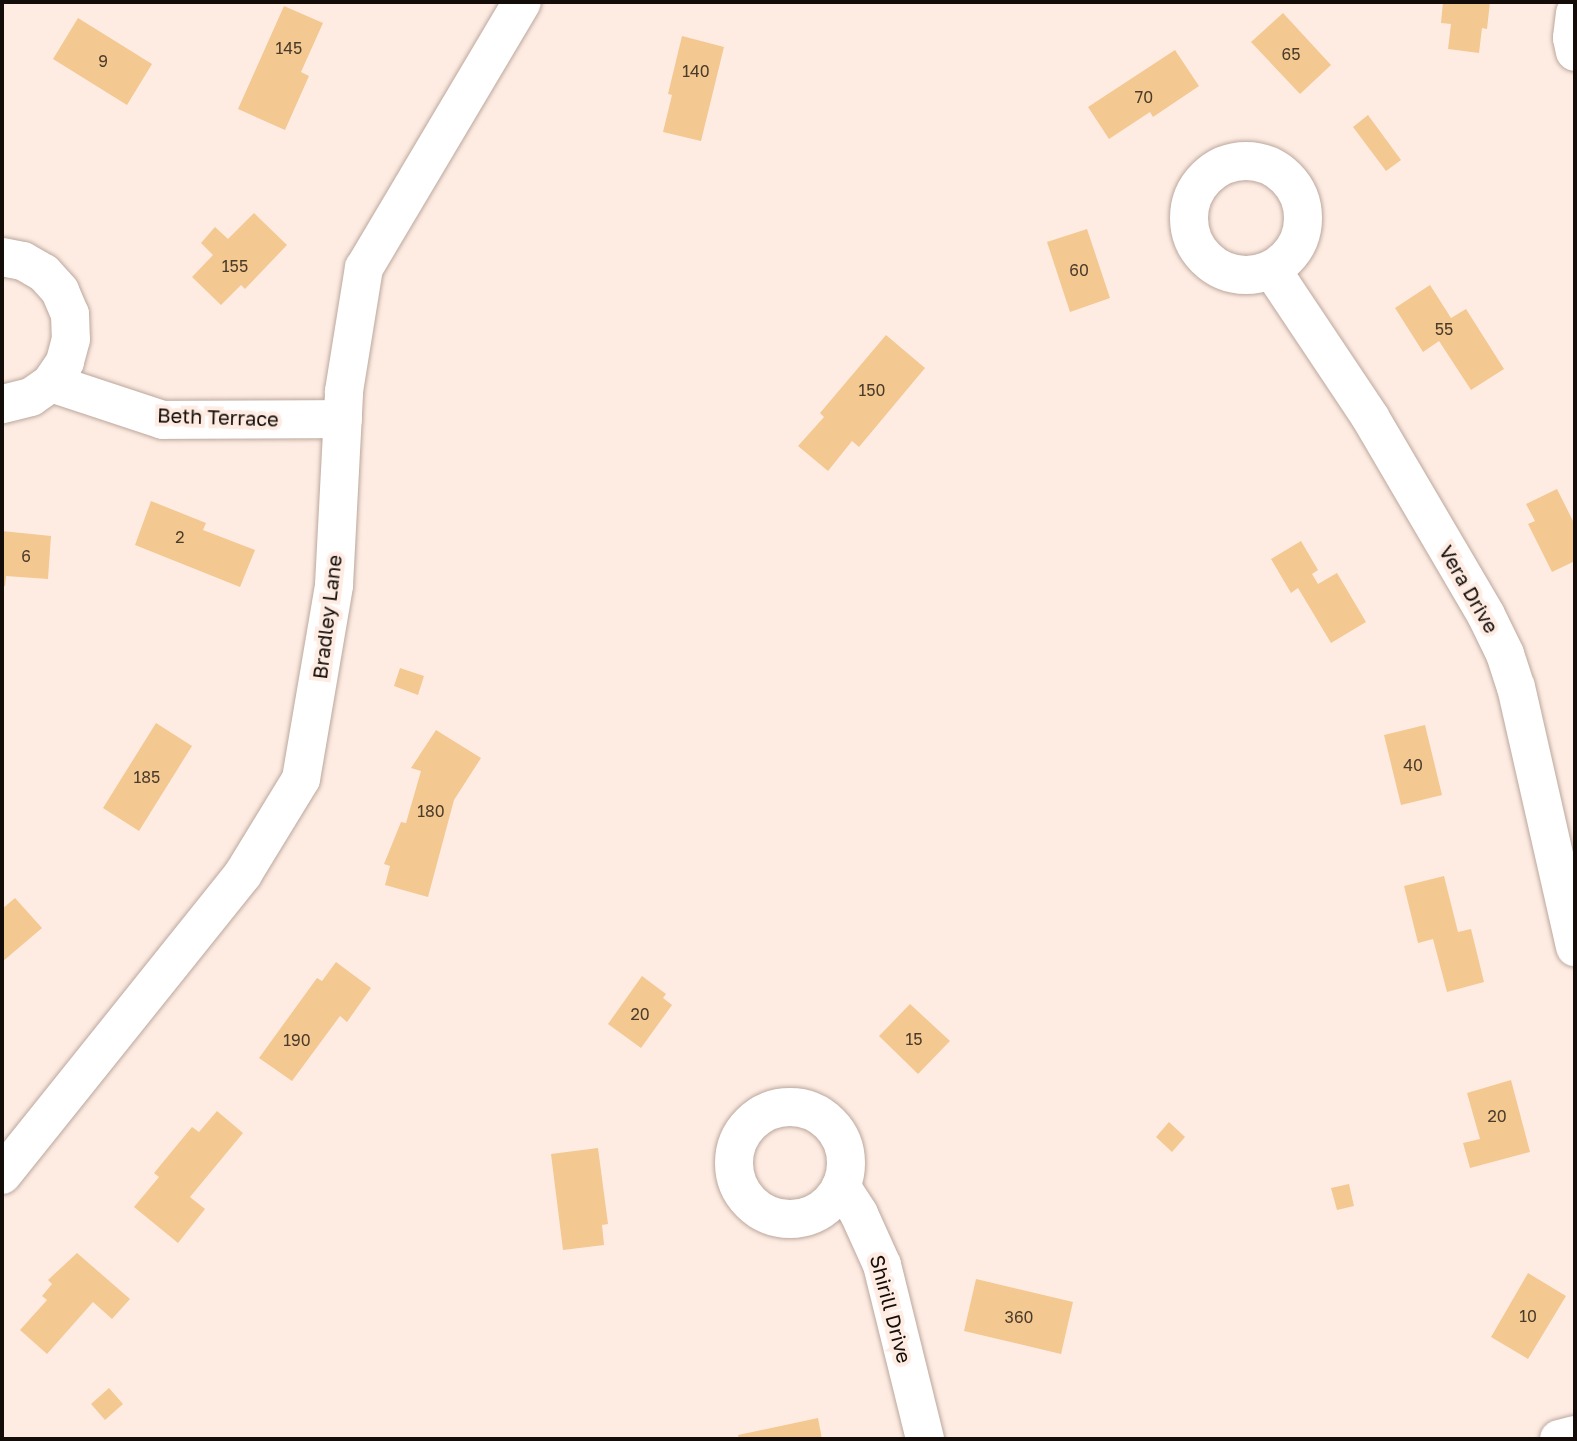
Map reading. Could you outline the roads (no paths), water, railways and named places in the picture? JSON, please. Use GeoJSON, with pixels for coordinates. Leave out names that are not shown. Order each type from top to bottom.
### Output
{"type":"FeatureCollection","features":[{"type":"Feature","properties":{"kind":"street","name":"Bradley Lane"},"geometry":{"type":"LineString","coordinates":[[7,1160],[243,874],[301,779],[334,585],[343,419],[364,268],[522,2]]}},
{"type":"Feature","properties":{"kind":"street"},"geometry":{"type":"LineString","coordinates":[[1575,13],[1572,38],[1575,52]]}},
{"type":"Feature","properties":{"kind":"street"},"geometry":{"type":"LineString","coordinates":[[2,257],[23,261],[44,273],[60,291],[70,314],[71,339],[65,362],[51,383],[31,397],[2,404]]}},
{"type":"Feature","properties":{"kind":"street","name":"Vera Drive"},"geometry":{"type":"LineString","coordinates":[[1272,270],[1370,417],[1486,615],[1505,654],[1516,687],[1575,947]]}},
{"type":"Feature","properties":{"kind":"street","name":"Beth Terrace"},"geometry":{"type":"LineString","coordinates":[[51,383],[163,420],[343,419]]}},
{"type":"Feature","properties":{"kind":"street","name":"Shirill Drive"},"geometry":{"type":"LineString","coordinates":[[841,1186],[859,1214],[882,1265],[925,1439]]}},
{"type":"Feature","properties":{"kind":"street"},"geometry":{"type":"LineString","coordinates":[[1559,1439],[1575,1435]]}}]}
